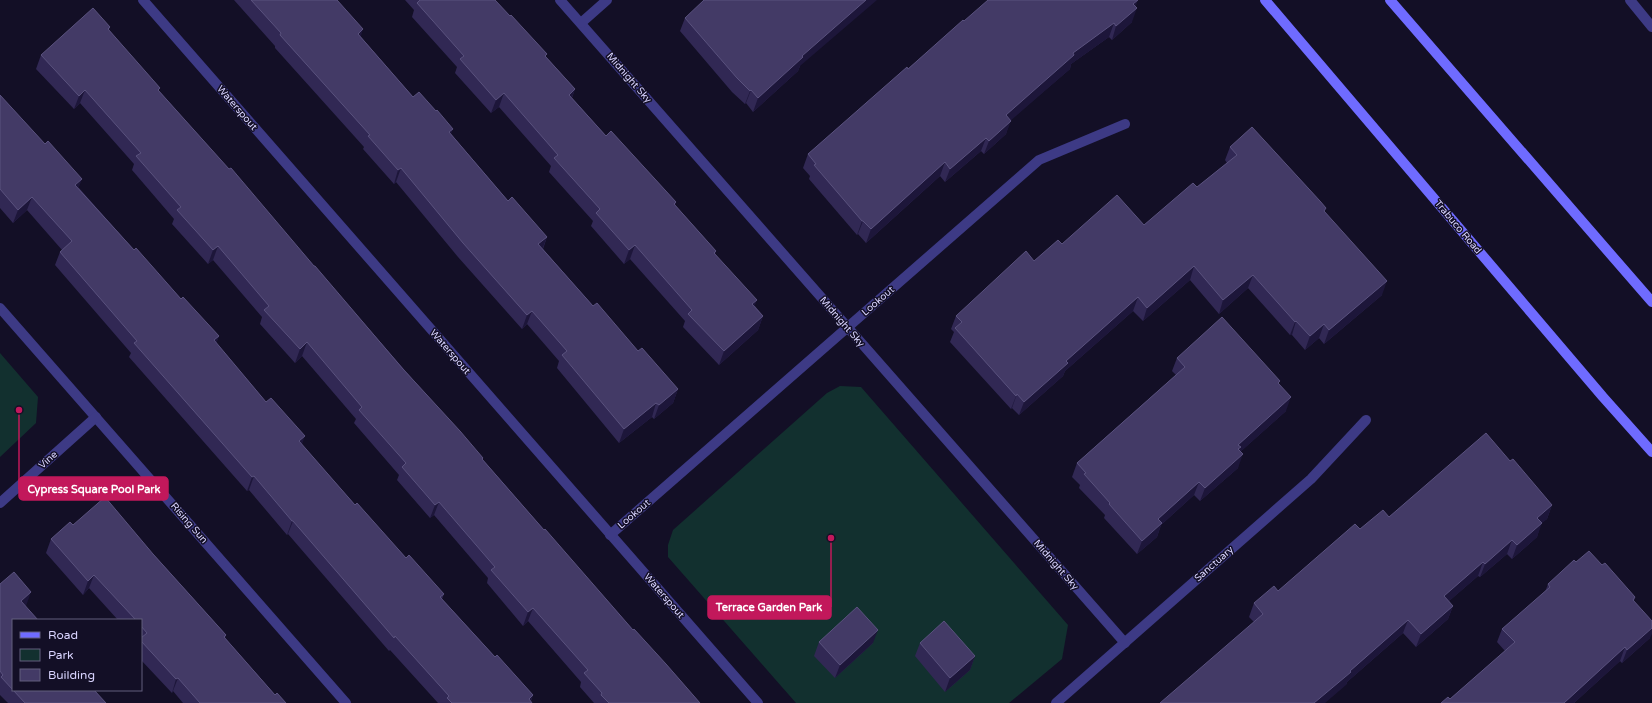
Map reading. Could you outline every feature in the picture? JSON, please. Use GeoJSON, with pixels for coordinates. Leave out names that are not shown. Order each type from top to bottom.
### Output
{"type":"FeatureCollection","features":[{"type":"Feature","properties":{"kind":"main road","name":"Trabuco Road"},"geometry":{"type":"LineString","coordinates":[[1265,0],[1603,397],[1652,452]]}},
{"type":"Feature","properties":{"kind":"main road"},"geometry":{"type":"LineString","coordinates":[[1390,0],[1652,302]]}},
{"type":"Feature","properties":{"kind":"street","name":"Waterspout"},"geometry":{"type":"LineString","coordinates":[[143,0],[758,703]]}},
{"type":"Feature","properties":{"kind":"street","name":"Midnight Sky"},"geometry":{"type":"LineString","coordinates":[[560,0],[1125,643]]}},
{"type":"Feature","properties":{"kind":"street"},"geometry":{"type":"LineString","coordinates":[[581,23],[607,0]]}},
{"type":"Feature","properties":{"kind":"street"},"geometry":{"type":"LineString","coordinates":[[1630,0],[1652,27]]}},
{"type":"Feature","properties":{"kind":"street","name":"Lookout"},"geometry":{"type":"LineString","coordinates":[[610,535],[1040,160],[1125,124]]}},
{"type":"Feature","properties":{"kind":"street","name":"Rising Sun"},"geometry":{"type":"LineString","coordinates":[[0,308],[346,703]]}},
{"type":"Feature","properties":{"kind":"street","name":"Vine"},"geometry":{"type":"LineString","coordinates":[[0,504],[96,417]]}},
{"type":"Feature","properties":{"kind":"street","name":"Sanctuary"},"geometry":{"type":"LineString","coordinates":[[1056,703],[1312,479],[1366,420]]}},
{"type":"Feature","properties":{"kind":"green space"},"geometry":{"type":"Polygon","coordinates":[[[0,353],[38,397],[36,423],[0,457],[0,353]]]}},
{"type":"Feature","properties":{"kind":"green space"},"geometry":{"type":"Polygon","coordinates":[[[840,386],[861,387],[1068,625],[1062,659],[1009,703],[796,703],[668,557],[668,545],[673,530],[827,393],[840,386]]]}},
{"type":"Feature","properties":{"kind":"building"},"geometry":{"type":"Polygon","coordinates":[[[251,0],[337,0],[363,29],[358,34],[413,97],[419,92],[436,111],[437,110],[453,129],[449,132],[508,201],[512,197],[547,237],[538,244],[593,306],[597,303],[638,351],[642,348],[678,389],[659,405],[656,403],[624,429],[562,355],[567,351],[532,311],[527,315],[463,243],[401,168],[398,170],[368,136],[370,135],[280,35],[281,33],[251,0]]]}},
{"type":"Feature","properties":{"kind":"building"},"geometry":{"type":"Polygon","coordinates":[[[420,0],[495,0],[547,54],[545,56],[575,89],[569,95],[606,136],[611,131],[676,202],[674,204],[716,251],[714,253],[757,300],[752,304],[763,316],[724,351],[688,314],[692,310],[635,245],[629,250],[596,213],[600,209],[554,158],[558,155],[504,93],[496,100],[460,59],[464,56],[417,3],[420,0]]]}},
{"type":"Feature","properties":{"kind":"building"},"geometry":{"type":"Polygon","coordinates":[[[704,0],[866,0],[802,56],[803,57],[758,98],[737,78],[685,18],[704,0]]]}},
{"type":"Feature","properties":{"kind":"building"},"geometry":{"type":"Polygon","coordinates":[[[988,0],[1138,0],[1133,4],[1137,8],[1116,26],[1114,23],[1073,53],[1074,55],[1006,115],[1011,121],[989,141],[986,138],[950,169],[945,162],[871,229],[862,221],[814,165],[816,164],[808,154],[907,67],[908,69],[988,0]]]}},
{"type":"Feature","properties":{"kind":"building"},"geometry":{"type":"Polygon","coordinates":[[[93,8],[110,27],[108,29],[160,88],[158,90],[229,169],[231,168],[403,369],[460,431],[483,458],[482,459],[544,530],[545,529],[633,630],[634,629],[700,703],[609,703],[584,673],[588,670],[533,608],[528,612],[491,570],[495,567],[439,502],[435,505],[402,467],[406,463],[359,410],[362,407],[307,342],[300,349],[264,310],[269,306],[218,246],[213,250],[177,210],[181,207],[136,156],[141,153],[85,90],[79,96],[41,55],[93,8]]]}},
{"type":"Feature","properties":{"kind":"building"},"geometry":{"type":"Polygon","coordinates":[[[0,95],[45,144],[48,141],[82,179],[75,185],[134,250],[136,248],[181,299],[183,297],[219,336],[214,340],[266,402],[271,398],[305,436],[299,441],[355,505],[357,503],[406,558],[409,555],[444,594],[440,597],[495,657],[497,655],[533,695],[529,699],[532,703],[452,703],[447,698],[449,696],[395,636],[394,638],[254,476],[252,477],[134,343],[137,341],[60,252],[72,241],[32,197],[18,210],[0,189],[0,95]]]}},
{"type":"Feature","properties":{"kind":"building"},"geometry":{"type":"Polygon","coordinates":[[[1252,127],[1320,201],[1326,208],[1324,211],[1387,281],[1329,330],[1324,324],[1310,336],[1296,321],[1295,322],[1253,275],[1223,300],[1194,266],[1147,308],[1138,297],[1066,361],[1068,363],[1024,402],[1017,394],[1016,396],[955,328],[962,322],[956,316],[1026,251],[1034,261],[1058,240],[1062,244],[1117,195],[1144,225],[1193,183],[1197,187],[1237,155],[1230,147],[1252,127]]]}},
{"type":"Feature","properties":{"kind":"building"},"geometry":{"type":"Polygon","coordinates":[[[1222,317],[1280,381],[1278,383],[1291,397],[1238,445],[1241,447],[1238,449],[1243,454],[1205,488],[1199,482],[1158,519],[1162,523],[1142,541],[1084,474],[1086,473],[1077,463],[1185,367],[1177,358],[1222,317]]]}},
{"type":"Feature","properties":{"kind":"building"},"geometry":{"type":"Polygon","coordinates":[[[1486,433],[1510,461],[1513,459],[1552,505],[1537,518],[1542,523],[1517,545],[1512,540],[1485,564],[1483,562],[1444,596],[1453,606],[1421,634],[1408,620],[1350,671],[1351,672],[1314,703],[1160,703],[1263,614],[1254,603],[1274,586],[1278,591],[1355,524],[1360,529],[1383,510],[1389,517],[1486,433]]]}},
{"type":"Feature","properties":{"kind":"building"},"geometry":{"type":"Polygon","coordinates":[[[105,497],[153,554],[226,635],[224,637],[275,695],[277,693],[286,703],[200,703],[178,678],[176,679],[142,642],[142,637],[147,633],[142,627],[142,619],[135,619],[94,575],[88,581],[51,539],[70,522],[73,525],[105,497]]]}},
{"type":"Feature","properties":{"kind":"building"},"geometry":{"type":"Polygon","coordinates":[[[1589,551],[1602,565],[1605,563],[1635,597],[1633,600],[1652,621],[1652,628],[1627,650],[1625,647],[1564,703],[1441,703],[1448,697],[1450,699],[1515,642],[1502,629],[1550,587],[1548,584],[1574,560],[1576,562],[1589,551]]]}},
{"type":"Feature","properties":{"kind":"building"},"geometry":{"type":"Polygon","coordinates":[[[14,572],[31,592],[21,601],[37,619],[12,619],[12,689],[1,677],[3,675],[0,671],[0,584],[14,572]]]}},
{"type":"Feature","properties":{"kind":"building"},"geometry":{"type":"Polygon","coordinates":[[[857,607],[878,630],[840,665],[819,642],[857,607]]]}},
{"type":"Feature","properties":{"kind":"building"},"geometry":{"type":"Polygon","coordinates":[[[944,621],[975,656],[950,678],[920,643],[944,621]]]}},
{"type":"Feature","properties":{"kind":"building"},"geometry":{"type":"Polygon","coordinates":[[[14,691],[95,691],[106,703],[25,703],[14,691]]]}},
{"type":"Feature","properties":{"kind":"place","name":"Cypress Square Pool Park"},"geometry":{"type":"Point","coordinates":[19,410]}},
{"type":"Feature","properties":{"kind":"place","name":"Terrace Garden Park"},"geometry":{"type":"Point","coordinates":[831,538]}}]}
